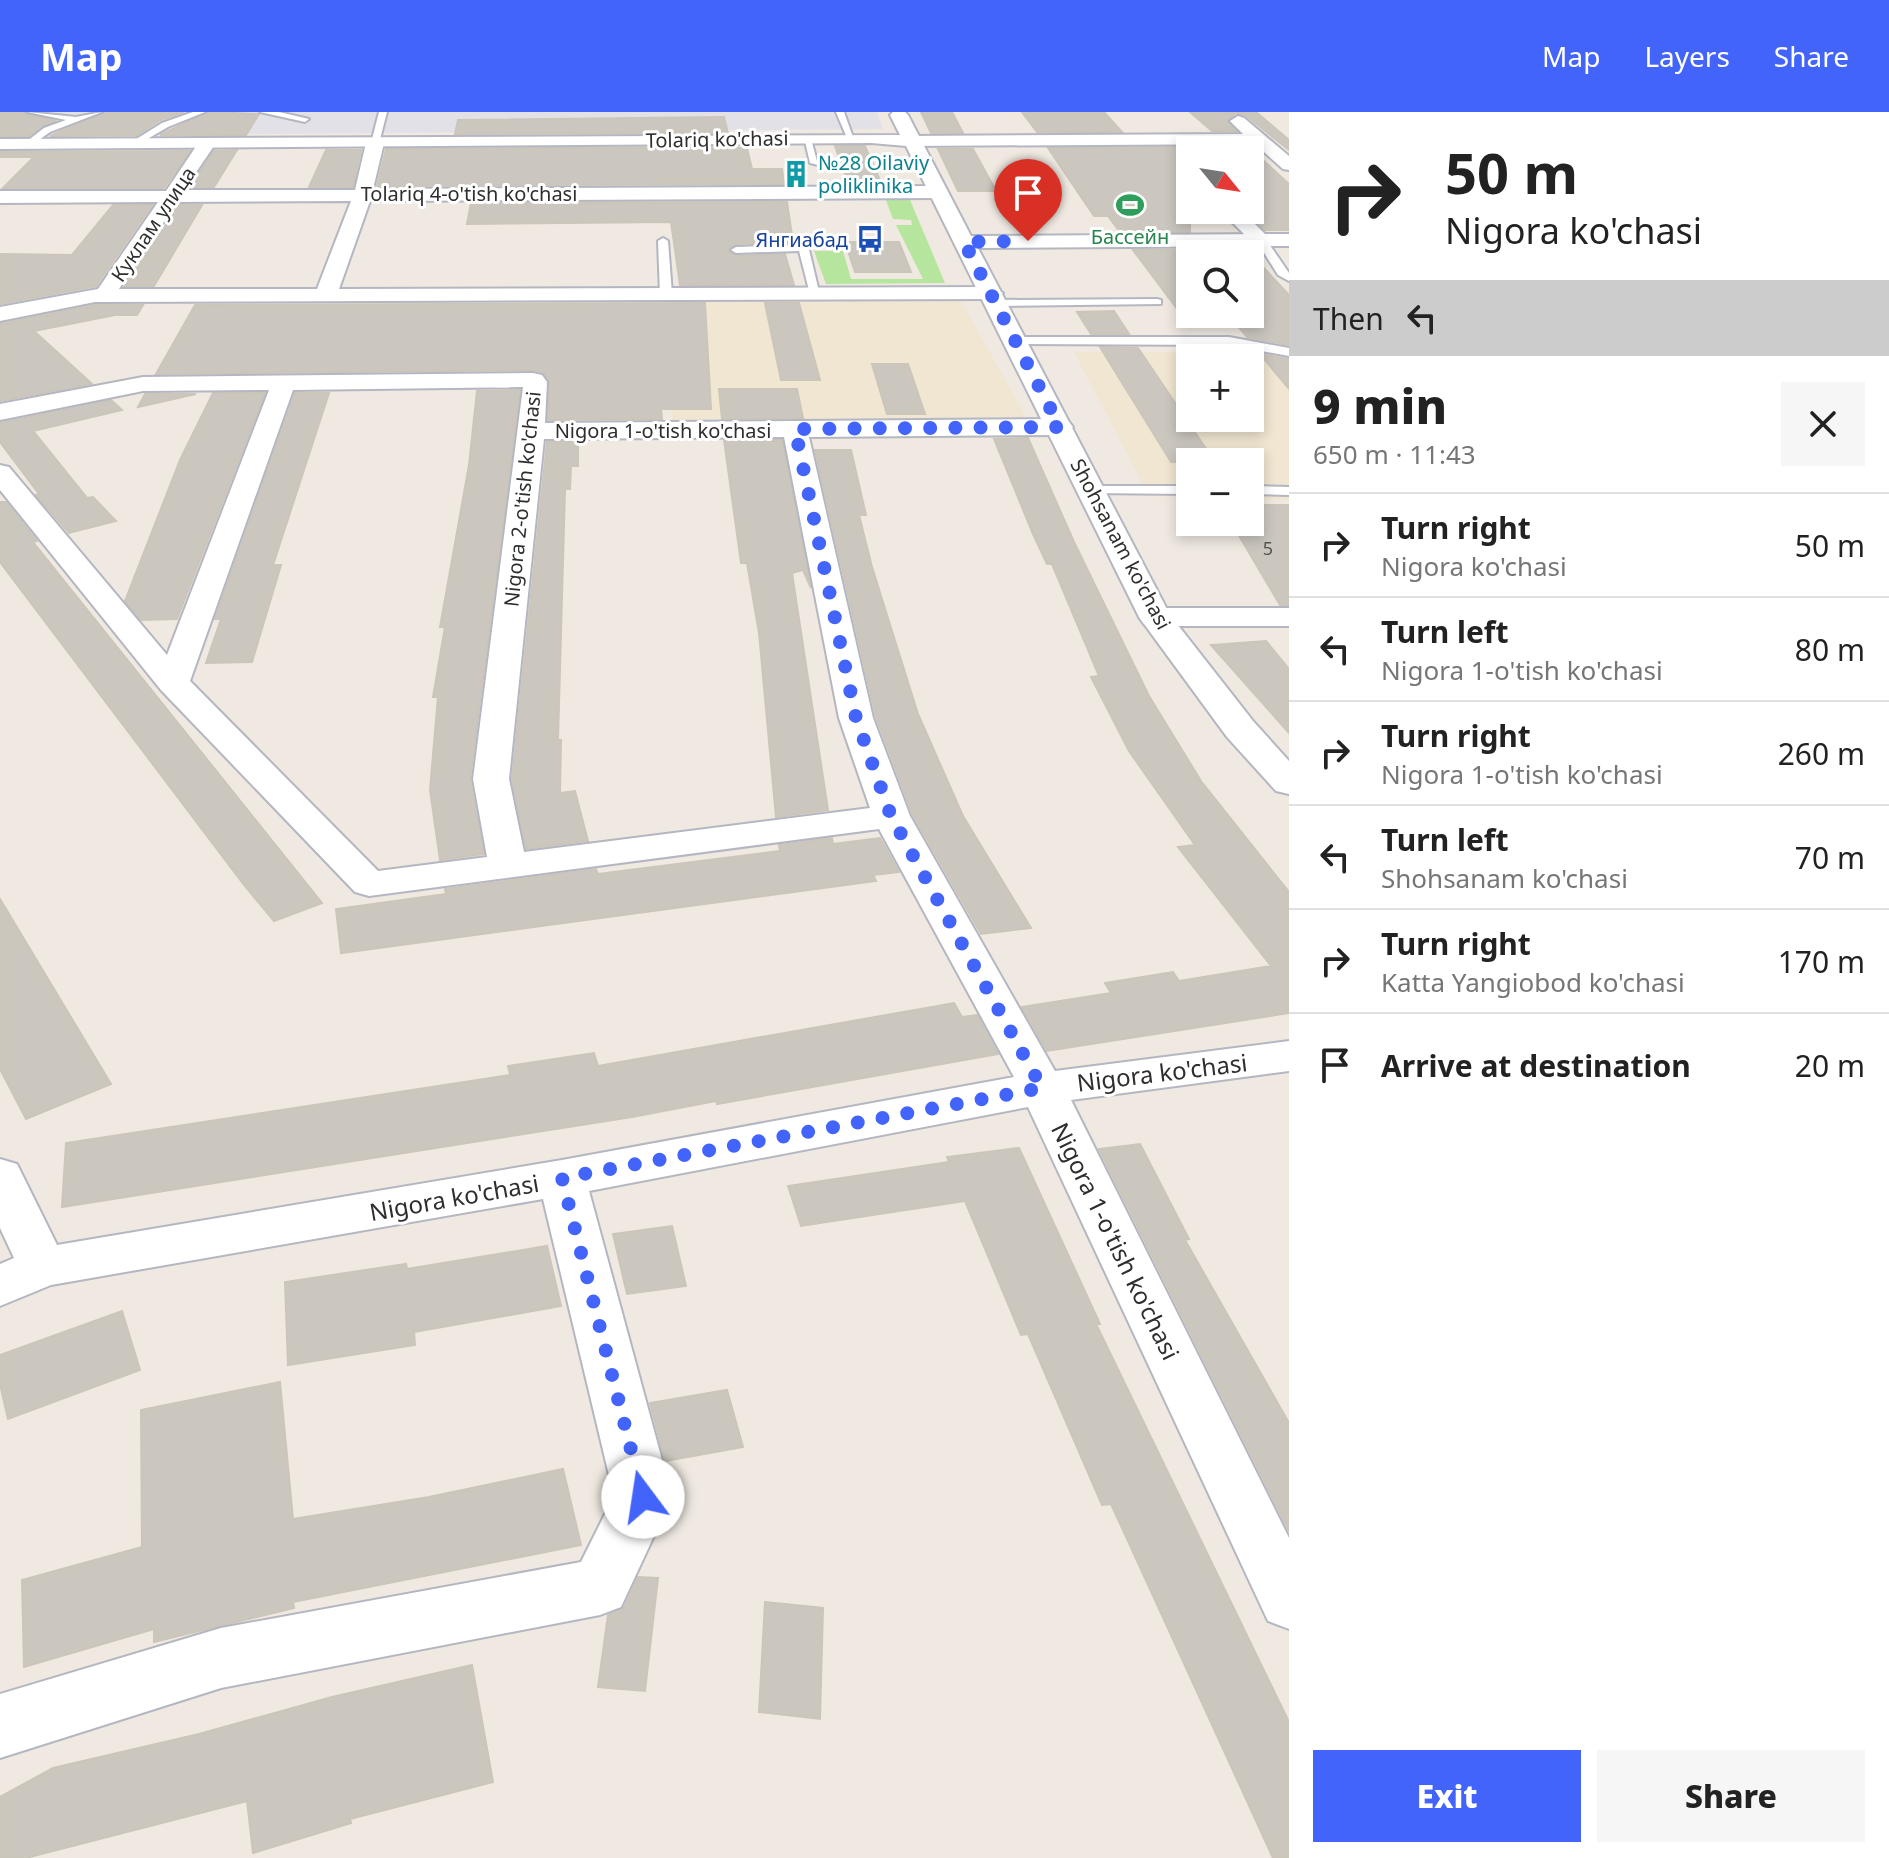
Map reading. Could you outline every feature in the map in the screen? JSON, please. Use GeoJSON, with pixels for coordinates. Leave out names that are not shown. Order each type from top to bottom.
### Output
{"type":"FeatureCollection","features":[{"type":"Feature","properties":{"kind":"street","name":"Shohsanam ko'chasi"},"geometry":{"type":"LineString","coordinates":[[898,112],[910,141],[994,298],[1155,617],[1240,729],[1289,783]]}},
{"type":"Feature","properties":{"kind":"street"},"geometry":{"type":"LineString","coordinates":[[1227,112],[1256,136]]}},
{"type":"Feature","properties":{"kind":"street"},"geometry":{"type":"LineString","coordinates":[[1071,121],[1087,140]]}},
{"type":"Feature","properties":{"kind":"street","name":"Tolariq ko'chasi"},"geometry":{"type":"LineString","coordinates":[[0,144],[851,138],[910,141],[1176,140]]}},
{"type":"Feature","properties":{"kind":"street"},"geometry":{"type":"LineString","coordinates":[[1159,140],[1176,156]]}},
{"type":"Feature","properties":{"kind":"street","name":"Куклам улица"},"geometry":{"type":"LineString","coordinates":[[0,314],[104,296],[207,143]]}},
{"type":"Feature","properties":{"kind":"street"},"geometry":{"type":"LineString","coordinates":[[326,294],[363,193],[375,143]]}},
{"type":"Feature","properties":{"kind":"street"},"geometry":{"type":"LineString","coordinates":[[1264,143],[1289,165]]}},
{"type":"Feature","properties":{"kind":"street","name":"Tolariq 4-o'tish ko'chasi"},"geometry":{"type":"LineString","coordinates":[[0,197],[937,192]]}},
{"type":"Feature","properties":{"kind":"street"},"geometry":{"type":"LineString","coordinates":[[1244,224],[1261,240]]}},
{"type":"Feature","properties":{"kind":"street"},"geometry":{"type":"LineString","coordinates":[[1264,240],[1289,240]]}},
{"type":"Feature","properties":{"kind":"street"},"geometry":{"type":"LineString","coordinates":[[964,242],[1176,241]]}},
{"type":"Feature","properties":{"kind":"street"},"geometry":{"type":"LineString","coordinates":[[104,296],[816,294],[994,298]]}},
{"type":"Feature","properties":{"kind":"street","name":"Nigora 2-o'tish ko'chasi"},"geometry":{"type":"LineString","coordinates":[[0,412],[143,384],[533,380],[532,431],[491,779],[508,865]]}},
{"type":"Feature","properties":{"kind":"street"},"geometry":{"type":"LineString","coordinates":[[173,683],[284,382]]}},
{"type":"Feature","properties":{"kind":"street","name":"Nigora 1-o'tish ko'chasi"},"geometry":{"type":"LineString","coordinates":[[532,431],[1060,427]]}},
{"type":"Feature","properties":{"kind":"street","name":"Nigora 1-o'tish ko'chasi"},"geometry":{"type":"LineString","coordinates":[[795,429],[856,718],[891,816],[1042,1088],[1289,1601]]}},
{"type":"Feature","properties":{"kind":"street"},"geometry":{"type":"LineString","coordinates":[[0,473],[173,683],[369,884],[891,816]]}},
{"type":"Feature","properties":{"kind":"street"},"geometry":{"type":"LineString","coordinates":[[1155,617],[1289,617]]}},
{"type":"Feature","properties":{"kind":"street","name":"Nigora ko'chasi"},"geometry":{"type":"LineString","coordinates":[[21,1277],[1042,1088],[1289,1056]]}},
{"type":"Feature","properties":{"kind":"street"},"geometry":{"type":"LineString","coordinates":[[0,1177],[21,1277]]}},
{"type":"Feature","properties":{"kind":"street"},"geometry":{"type":"LineString","coordinates":[[0,1726],[221,1658],[600,1587],[643,1497],[562,1178]]}},
{"type":"Feature","properties":{"kind":"lane"},"geometry":{"type":"LineString","coordinates":[[31,112],[75,120]]}},
{"type":"Feature","properties":{"kind":"lane"},"geometry":{"type":"LineString","coordinates":[[29,144],[36,136],[98,112]]}},
{"type":"Feature","properties":{"kind":"lane"},"geometry":{"type":"LineString","coordinates":[[134,143],[165,125],[201,112]]}},
{"type":"Feature","properties":{"kind":"lane"},"geometry":{"type":"LineString","coordinates":[[264,112],[305,119]]}},
{"type":"Feature","properties":{"kind":"lane"},"geometry":{"type":"LineString","coordinates":[[375,143],[383,112]]}},
{"type":"Feature","properties":{"kind":"lane"},"geometry":{"type":"LineString","coordinates":[[840,112],[851,138]]}},
{"type":"Feature","properties":{"kind":"lane"},"geometry":{"type":"LineString","coordinates":[[807,139],[815,163]]}},
{"type":"Feature","properties":{"kind":"lane"},"geometry":{"type":"LineString","coordinates":[[799,233],[816,294]]}},
{"type":"Feature","properties":{"kind":"lane"},"geometry":{"type":"LineString","coordinates":[[663,241],[666,294]]}},
{"type":"Feature","properties":{"kind":"lane"},"geometry":{"type":"LineString","coordinates":[[1264,245],[1282,273],[1289,278]]}},
{"type":"Feature","properties":{"kind":"lane"},"geometry":{"type":"LineString","coordinates":[[736,250],[804,248]]}},
{"type":"Feature","properties":{"kind":"lane"},"geometry":{"type":"LineString","coordinates":[[994,298],[1157,302]]}},
{"type":"Feature","properties":{"kind":"lane"},"geometry":{"type":"LineString","coordinates":[[1016,341],[1229,341],[1289,352]]}},
{"type":"Feature","properties":{"kind":"lane"},"geometry":{"type":"LineString","coordinates":[[1091,490],[1176,490]]}},
{"type":"Feature","properties":{"kind":"lane"},"geometry":{"type":"LineString","coordinates":[[1264,490],[1289,491]]}},
{"type":"Feature","properties":{"kind":"shaded area"},"geometry":{"type":"Polygon","coordinates":[[[0,112],[877,112],[883,129],[0,136],[0,112]]]}},
{"type":"Feature","properties":{"kind":"shaded area"},"geometry":{"type":"Polygon","coordinates":[[[961,301],[1026,417],[672,420],[659,302],[961,301]]]}},
{"type":"Feature","properties":{"kind":"shaded area"},"geometry":{"type":"Polygon","coordinates":[[[1074,352],[1176,352],[1176,432],[1264,432],[1264,352],[1289,352],[1289,500],[1264,499],[1264,448],[1176,448],[1176,497],[1149,496],[1074,352]]]}},
{"type":"Feature","properties":{"kind":"green space"},"geometry":{"type":"Polygon","coordinates":[[[886,200],[910,200],[945,283],[826,284],[814,251],[843,251],[851,279],[923,279],[896,225],[912,225],[911,220],[893,219],[886,200]]]}},
{"type":"Feature","properties":{"kind":"building"},"geometry":{"type":"Polygon","coordinates":[[[0,112],[24,112],[55,121],[29,136],[0,136],[0,112]]]}},
{"type":"Feature","properties":{"kind":"building"},"geometry":{"type":"Polygon","coordinates":[[[105,112],[184,112],[160,120],[137,135],[50,136],[105,112]]]}},
{"type":"Feature","properties":{"kind":"building"},"geometry":{"type":"Polygon","coordinates":[[[208,112],[259,114],[246,135],[160,135],[208,112]]]}},
{"type":"Feature","properties":{"kind":"building"},"geometry":{"type":"Polygon","coordinates":[[[921,112],[952,112],[963,133],[931,133],[921,112]]]}},
{"type":"Feature","properties":{"kind":"building"},"geometry":{"type":"Polygon","coordinates":[[[1022,112],[1104,112],[1122,132],[1037,132],[1022,112]]]}},
{"type":"Feature","properties":{"kind":"building"},"geometry":{"type":"Polygon","coordinates":[[[1190,112],[1256,112],[1289,140],[1289,150],[1245,115],[1236,113],[1227,121],[1236,131],[1212,131],[1190,112]]]}},
{"type":"Feature","properties":{"kind":"building"},"geometry":{"type":"Polygon","coordinates":[[[724,117],[728,133],[455,134],[458,120],[724,117]]]}},
{"type":"Feature","properties":{"kind":"building"},"geometry":{"type":"Polygon","coordinates":[[[835,146],[865,146],[879,178],[847,179],[835,146]]]}},
{"type":"Feature","properties":{"kind":"building"},"geometry":{"type":"Polygon","coordinates":[[[1176,147],[1176,224],[1190,224],[1190,232],[1120,232],[1108,216],[1094,216],[1048,148],[1176,147]]]}},
{"type":"Feature","properties":{"kind":"building"},"geometry":{"type":"Polygon","coordinates":[[[747,148],[752,169],[782,169],[784,184],[377,186],[386,149],[747,148]]]}},
{"type":"Feature","properties":{"kind":"building"},"geometry":{"type":"Polygon","coordinates":[[[938,149],[973,149],[996,191],[958,191],[938,149]]]}},
{"type":"Feature","properties":{"kind":"building"},"geometry":{"type":"Polygon","coordinates":[[[237,150],[214,187],[190,187],[214,151],[237,150]]]}},
{"type":"Feature","properties":{"kind":"building"},"geometry":{"type":"Polygon","coordinates":[[[326,150],[361,150],[353,187],[309,187],[326,150]]]}},
{"type":"Feature","properties":{"kind":"building"},"geometry":{"type":"Polygon","coordinates":[[[190,151],[164,188],[3,188],[34,157],[0,157],[0,152],[190,151]]]}},
{"type":"Feature","properties":{"kind":"building"},"geometry":{"type":"Polygon","coordinates":[[[1264,161],[1289,184],[1289,230],[1265,230],[1259,224],[1264,224],[1264,161]]]}},
{"type":"Feature","properties":{"kind":"building"},"geometry":{"type":"Polygon","coordinates":[[[787,202],[793,242],[736,244],[728,251],[736,256],[785,254],[794,285],[680,285],[671,222],[467,224],[471,203],[787,202]]]}},
{"type":"Feature","properties":{"kind":"building"},"geometry":{"type":"Polygon","coordinates":[[[113,205],[152,205],[96,286],[0,304],[0,254],[72,255],[113,205]]]}},
{"type":"Feature","properties":{"kind":"building"},"geometry":{"type":"Polygon","coordinates":[[[179,205],[202,205],[154,286],[125,286],[179,205]]]}},
{"type":"Feature","properties":{"kind":"building"},"geometry":{"type":"Polygon","coordinates":[[[845,242],[899,242],[911,272],[855,272],[845,242]]]}},
{"type":"Feature","properties":{"kind":"building"},"geometry":{"type":"Polygon","coordinates":[[[1133,250],[1176,250],[1176,307],[1133,250]]]}},
{"type":"Feature","properties":{"kind":"building"},"geometry":{"type":"Polygon","coordinates":[[[1264,268],[1289,295],[1289,345],[1247,337],[1240,328],[1264,328],[1264,268]]]}},
{"type":"Feature","properties":{"kind":"building"},"geometry":{"type":"Polygon","coordinates":[[[705,303],[711,409],[661,409],[662,419],[548,420],[549,380],[543,372],[533,370],[156,374],[195,305],[705,303]]]}},
{"type":"Feature","properties":{"kind":"building"},"geometry":{"type":"Polygon","coordinates":[[[765,303],[799,303],[820,380],[781,380],[765,303]]]}},
{"type":"Feature","properties":{"kind":"building"},"geometry":{"type":"Polygon","coordinates":[[[95,305],[143,305],[137,315],[115,315],[34,331],[92,384],[0,401],[0,324],[95,305]]]}},
{"type":"Feature","properties":{"kind":"building"},"geometry":{"type":"Polygon","coordinates":[[[1114,311],[1129,334],[1091,334],[1077,312],[1114,311]]]}},
{"type":"Feature","properties":{"kind":"building"},"geometry":{"type":"Polygon","coordinates":[[[1100,347],[1138,348],[1176,404],[1176,432],[1195,432],[1206,448],[1176,448],[1176,462],[1171,462],[1100,347]]]}},
{"type":"Feature","properties":{"kind":"building"},"geometry":{"type":"Polygon","coordinates":[[[1264,355],[1289,359],[1289,389],[1264,359],[1264,355]]]}},
{"type":"Feature","properties":{"kind":"building"},"geometry":{"type":"Polygon","coordinates":[[[872,364],[908,364],[925,414],[887,414],[872,364]]]}},
{"type":"Feature","properties":{"kind":"building"},"geometry":{"type":"Polygon","coordinates":[[[719,389],[797,389],[803,418],[722,419],[719,389]]]}},
{"type":"Feature","properties":{"kind":"building"},"geometry":{"type":"Polygon","coordinates":[[[520,390],[470,779],[484,854],[440,860],[430,790],[438,697],[433,697],[445,627],[440,627],[469,465],[477,391],[520,390]]]}},
{"type":"Feature","properties":{"kind":"building"},"geometry":{"type":"Polygon","coordinates":[[[213,393],[265,393],[177,619],[141,620],[125,601],[180,460],[213,393]]]}},
{"type":"Feature","properties":{"kind":"building"},"geometry":{"type":"Polygon","coordinates":[[[295,393],[329,393],[273,565],[281,565],[252,662],[206,663],[221,619],[215,619],[295,393]]]}},
{"type":"Feature","properties":{"kind":"building"},"geometry":{"type":"Polygon","coordinates":[[[145,394],[196,394],[138,407],[145,394]]]}},
{"type":"Feature","properties":{"kind":"building"},"geometry":{"type":"Polygon","coordinates":[[[111,400],[122,410],[33,431],[87,498],[93,497],[116,521],[69,533],[36,495],[39,494],[0,442],[0,423],[111,400]]]}},
{"type":"Feature","properties":{"kind":"building"},"geometry":{"type":"Polygon","coordinates":[[[1028,438],[1074,542],[1149,696],[1201,781],[1289,892],[1289,1013],[1047,1051],[1022,1007],[1111,993],[1105,983],[1173,972],[1179,981],[1271,966],[1178,847],[1195,845],[1129,751],[1091,677],[1099,676],[1052,564],[1047,564],[1033,534],[994,439],[1028,438]]]}},
{"type":"Feature","properties":{"kind":"building"},"geometry":{"type":"Polygon","coordinates":[[[724,440],[782,440],[811,588],[803,570],[792,573],[828,810],[776,817],[759,633],[747,563],[741,563],[724,440]]]}},
{"type":"Feature","properties":{"kind":"building"},"geometry":{"type":"Polygon","coordinates":[[[547,442],[578,442],[578,466],[571,466],[570,489],[565,489],[558,740],[561,740],[560,793],[575,791],[588,841],[526,849],[512,779],[547,442]]]}},
{"type":"Feature","properties":{"kind":"building"},"geometry":{"type":"Polygon","coordinates":[[[815,450],[851,450],[866,515],[859,515],[872,567],[918,714],[963,816],[1031,928],[981,934],[913,815],[876,717],[815,450]]]}},
{"type":"Feature","properties":{"kind":"building"},"geometry":{"type":"Polygon","coordinates":[[[0,502],[6,502],[37,541],[33,542],[322,903],[274,921],[244,885],[0,562],[0,502]]]}},
{"type":"Feature","properties":{"kind":"building"},"geometry":{"type":"Polygon","coordinates":[[[1264,505],[1289,505],[1289,605],[1280,605],[1239,536],[1264,536],[1264,505]]]}},
{"type":"Feature","properties":{"kind":"building"},"geometry":{"type":"Polygon","coordinates":[[[1266,641],[1289,669],[1289,733],[1211,645],[1266,641]]]}},
{"type":"Feature","properties":{"kind":"building"},"geometry":{"type":"Polygon","coordinates":[[[832,838],[833,844],[880,838],[899,872],[873,875],[876,881],[341,953],[336,909],[446,894],[445,889],[596,869],[598,874],[780,851],[779,845],[832,838]]]}},
{"type":"Feature","properties":{"kind":"building"},"geometry":{"type":"Polygon","coordinates":[[[0,899],[111,1084],[26,1119],[0,1069],[0,899]]]}},
{"type":"Feature","properties":{"kind":"building"},"geometry":{"type":"Polygon","coordinates":[[[954,1003],[962,1017],[977,1015],[998,1054],[717,1104],[716,1101],[62,1207],[66,1143],[510,1075],[508,1066],[594,1053],[598,1066],[954,1003]]]}},
{"type":"Feature","properties":{"kind":"building"},"geometry":{"type":"Polygon","coordinates":[[[1140,1144],[1189,1239],[1185,1240],[1289,1423],[1289,1531],[1099,1149],[1140,1144]]]}},
{"type":"Feature","properties":{"kind":"building"},"geometry":{"type":"Polygon","coordinates":[[[1019,1148],[1100,1324],[1096,1324],[1289,1722],[1289,1858],[1273,1858],[1111,1504],[1102,1505],[1028,1334],[1021,1335],[965,1201],[801,1226],[788,1186],[949,1162],[947,1157],[1019,1148]]]}},
{"type":"Feature","properties":{"kind":"building"},"geometry":{"type":"Polygon","coordinates":[[[672,1226],[686,1286],[627,1294],[613,1234],[672,1226]]]}},
{"type":"Feature","properties":{"kind":"building"},"geometry":{"type":"Polygon","coordinates":[[[547,1246],[561,1306],[414,1332],[415,1345],[288,1365],[285,1282],[406,1264],[407,1269],[547,1246]]]}},
{"type":"Feature","properties":{"kind":"building"},"geometry":{"type":"Polygon","coordinates":[[[122,1311],[140,1370],[8,1419],[0,1384],[0,1355],[122,1311]]]}},
{"type":"Feature","properties":{"kind":"building"},"geometry":{"type":"Polygon","coordinates":[[[280,1382],[293,1519],[429,1497],[563,1469],[581,1545],[293,1602],[294,1608],[154,1642],[154,1629],[24,1667],[22,1580],[142,1547],[141,1410],[280,1382]]]}},
{"type":"Feature","properties":{"kind":"building"},"geometry":{"type":"Polygon","coordinates":[[[727,1390],[743,1447],[665,1461],[650,1403],[727,1390]]]}},
{"type":"Feature","properties":{"kind":"building"},"geometry":{"type":"Polygon","coordinates":[[[638,1577],[658,1578],[645,1691],[598,1687],[608,1615],[624,1608],[638,1577]]]}},
{"type":"Feature","properties":{"kind":"building"},"geometry":{"type":"Polygon","coordinates":[[[765,1602],[823,1608],[820,1719],[759,1712],[765,1602]]]}},
{"type":"Feature","properties":{"kind":"building"},"geometry":{"type":"Polygon","coordinates":[[[472,1665],[493,1782],[350,1819],[351,1823],[253,1853],[247,1801],[26,1858],[0,1858],[0,1797],[53,1768],[472,1665]]]}},
{"type":"Feature","properties":{"kind":"place","name":"№28 Oilaviy poliklinika"},"geometry":{"type":"Point","coordinates":[796,174]}},
{"type":"Feature","properties":{"kind":"place","name":"Бассейн"},"geometry":{"type":"Point","coordinates":[1130,205]}},
{"type":"Feature","properties":{"kind":"place","name":"Янгиабад"},"geometry":{"type":"Point","coordinates":[870,239]}},
{"type":"Feature","properties":{"kind":"route"},"geometry":{"type":"LineString","coordinates":[[643,1497],[562,1178],[1042,1088],[891,816],[856,718],[795,429],[1060,427],[964,242],[1028,241]]}}]}
